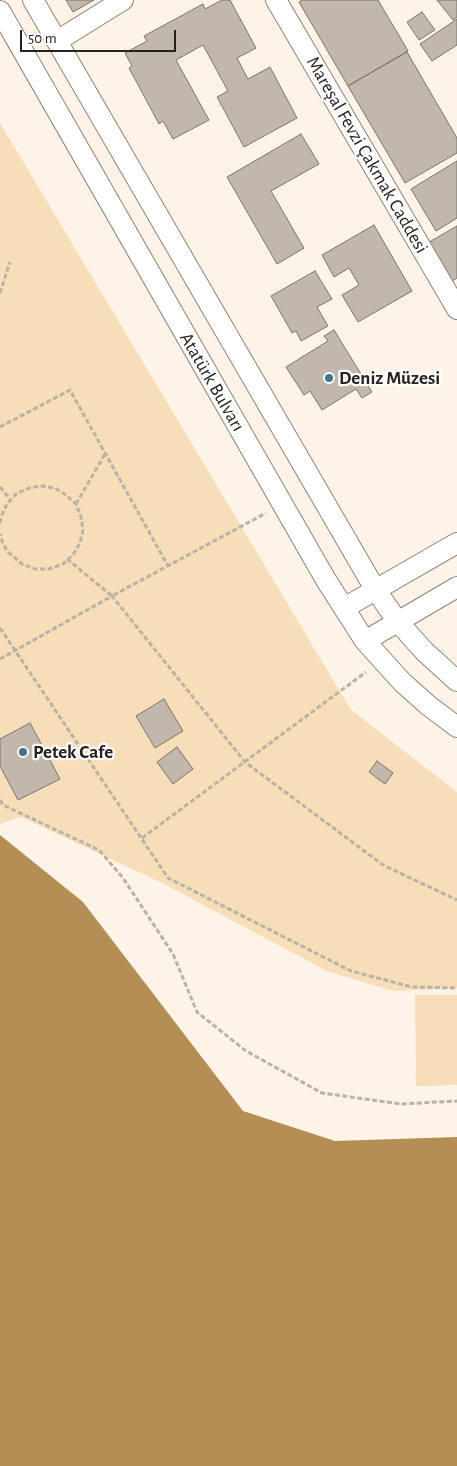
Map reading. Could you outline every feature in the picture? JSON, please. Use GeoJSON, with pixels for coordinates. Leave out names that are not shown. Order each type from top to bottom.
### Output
{"type":"FeatureCollection","features":[{"type":"Feature","properties":{"kind":"street","name":"Atatürk Bulvarı"},"geometry":{"type":"LineString","coordinates":[[33,0],[375,589],[398,622],[424,651],[457,681]]}},
{"type":"Feature","properties":{"kind":"street"},"geometry":{"type":"LineString","coordinates":[[57,41],[123,0]]}},
{"type":"Feature","properties":{"kind":"street","name":"Mareşal Fevzi Çakmak Caddesi"},"geometry":{"type":"LineString","coordinates":[[276,0],[452,288],[457,310]]}},
{"type":"Feature","properties":{"kind":"street","name":"Atatürk Bulvarı"},"geometry":{"type":"LineString","coordinates":[[0,10],[282,504],[364,641],[402,682],[457,727]]}},
{"type":"Feature","properties":{"kind":"street"},"geometry":{"type":"LineString","coordinates":[[344,608],[457,543]]}},
{"type":"Feature","properties":{"kind":"street"},"geometry":{"type":"LineString","coordinates":[[364,641],[457,587]]}},
{"type":"Feature","properties":{"kind":"path"},"geometry":{"type":"LineString","coordinates":[[0,293],[10,262]]}},
{"type":"Feature","properties":{"kind":"path"},"geometry":{"type":"LineString","coordinates":[[0,427],[70,390],[168,566]]}},
{"type":"Feature","properties":{"kind":"path"},"geometry":{"type":"LineString","coordinates":[[76,504],[105,453]]}},
{"type":"Feature","properties":{"kind":"path"},"geometry":{"type":"LineString","coordinates":[[0,523],[7,504],[16,494],[28,488],[42,486],[55,488],[76,504],[83,530],[80,543],[73,555],[62,564],[49,568],[35,569],[22,564],[10,556],[2,544],[0,534]]}},
{"type":"Feature","properties":{"kind":"path"},"geometry":{"type":"LineString","coordinates":[[0,487],[10,500]]}},
{"type":"Feature","properties":{"kind":"path"},"geometry":{"type":"LineString","coordinates":[[0,659],[282,504]]}},
{"type":"Feature","properties":{"kind":"path"},"geometry":{"type":"LineString","coordinates":[[67,559],[112,596],[244,762],[384,865],[457,900]]}},
{"type":"Feature","properties":{"kind":"path"},"geometry":{"type":"LineString","coordinates":[[0,628],[168,878],[351,971],[412,987],[457,988]]}},
{"type":"Feature","properties":{"kind":"path"},"geometry":{"type":"LineString","coordinates":[[142,838],[382,660]]}},
{"type":"Feature","properties":{"kind":"path"},"geometry":{"type":"LineString","coordinates":[[0,800],[2,806],[99,850],[123,878],[173,954],[197,1012],[246,1051],[322,1093],[401,1104],[457,1101]]}},
{"type":"Feature","properties":{"kind":"shaded area"},"geometry":{"type":"Polygon","coordinates":[[[0,123],[351,710],[457,792],[457,988],[393,991],[327,971],[162,883],[21,817],[0,824],[0,123]]]}},
{"type":"Feature","properties":{"kind":"shaded area"},"geometry":{"type":"Polygon","coordinates":[[[0,835],[83,902],[243,1111],[335,1141],[457,1137],[457,1466],[0,1466],[0,835]]]}},
{"type":"Feature","properties":{"kind":"shaded area"},"geometry":{"type":"Polygon","coordinates":[[[415,995],[457,995],[457,1085],[416,1086],[415,995]]]}},
{"type":"Feature","properties":{"kind":"building"},"geometry":{"type":"Polygon","coordinates":[[[66,0],[94,0],[73,12],[66,0]]]}},
{"type":"Feature","properties":{"kind":"building"},"geometry":{"type":"Polygon","coordinates":[[[222,0],[230,0],[256,48],[237,58],[248,79],[270,67],[297,118],[244,147],[217,97],[228,91],[203,45],[176,60],[209,120],[173,139],[163,121],[159,124],[129,68],[132,66],[125,53],[147,41],[144,36],[203,4],[205,9],[222,0]]]}},
{"type":"Feature","properties":{"kind":"building"},"geometry":{"type":"Polygon","coordinates":[[[302,0],[378,0],[408,51],[348,86],[299,2],[302,0]]]}},
{"type":"Feature","properties":{"kind":"building"},"geometry":{"type":"Polygon","coordinates":[[[437,0],[457,0],[457,17],[453,20],[437,0]]]}},
{"type":"Feature","properties":{"kind":"building"},"geometry":{"type":"Polygon","coordinates":[[[422,12],[435,30],[419,40],[407,22],[422,12]]]}},
{"type":"Feature","properties":{"kind":"building"},"geometry":{"type":"Polygon","coordinates":[[[457,19],[457,45],[432,61],[420,44],[457,19]]]}},
{"type":"Feature","properties":{"kind":"building"},"geometry":{"type":"Polygon","coordinates":[[[407,52],[457,138],[457,153],[405,183],[348,86],[407,52]]]}},
{"type":"Feature","properties":{"kind":"building"},"geometry":{"type":"Polygon","coordinates":[[[301,134],[319,164],[271,191],[304,248],[277,264],[227,177],[301,134]]]}},
{"type":"Feature","properties":{"kind":"building"},"geometry":{"type":"Polygon","coordinates":[[[457,161],[457,218],[436,231],[411,189],[457,161]]]}},
{"type":"Feature","properties":{"kind":"building"},"geometry":{"type":"Polygon","coordinates":[[[374,225],[412,291],[358,322],[342,295],[359,285],[349,268],[334,277],[322,255],[374,225]]]}},
{"type":"Feature","properties":{"kind":"building"},"geometry":{"type":"Polygon","coordinates":[[[457,226],[457,278],[447,284],[424,245],[457,226]]]}},
{"type":"Feature","properties":{"kind":"building"},"geometry":{"type":"Polygon","coordinates":[[[315,271],[332,299],[317,307],[328,326],[301,341],[296,331],[292,333],[271,296],[315,271]]]}},
{"type":"Feature","properties":{"kind":"building","name":"Deniz Müzesi"},"geometry":{"type":"Polygon","coordinates":[[[334,330],[372,392],[362,398],[356,389],[322,410],[310,391],[304,395],[286,367],[328,341],[324,336],[334,330]]]}},
{"type":"Feature","properties":{"kind":"building"},"geometry":{"type":"Polygon","coordinates":[[[164,699],[183,731],[155,748],[136,716],[164,699]]]}},
{"type":"Feature","properties":{"kind":"building","name":"Petek Cafe"},"geometry":{"type":"Polygon","coordinates":[[[30,723],[60,779],[18,800],[0,766],[0,739],[30,723]]]}},
{"type":"Feature","properties":{"kind":"building"},"geometry":{"type":"Polygon","coordinates":[[[177,747],[193,769],[173,784],[157,762],[177,747]]]}},
{"type":"Feature","properties":{"kind":"building"},"geometry":{"type":"Polygon","coordinates":[[[377,761],[393,773],[385,784],[369,772],[377,761]]]}},
{"type":"Feature","properties":{"kind":"place","name":"Deniz Müzesi"},"geometry":{"type":"Point","coordinates":[329,378]}},
{"type":"Feature","properties":{"kind":"place","name":"Petek Cafe"},"geometry":{"type":"Point","coordinates":[23,752]}}]}
